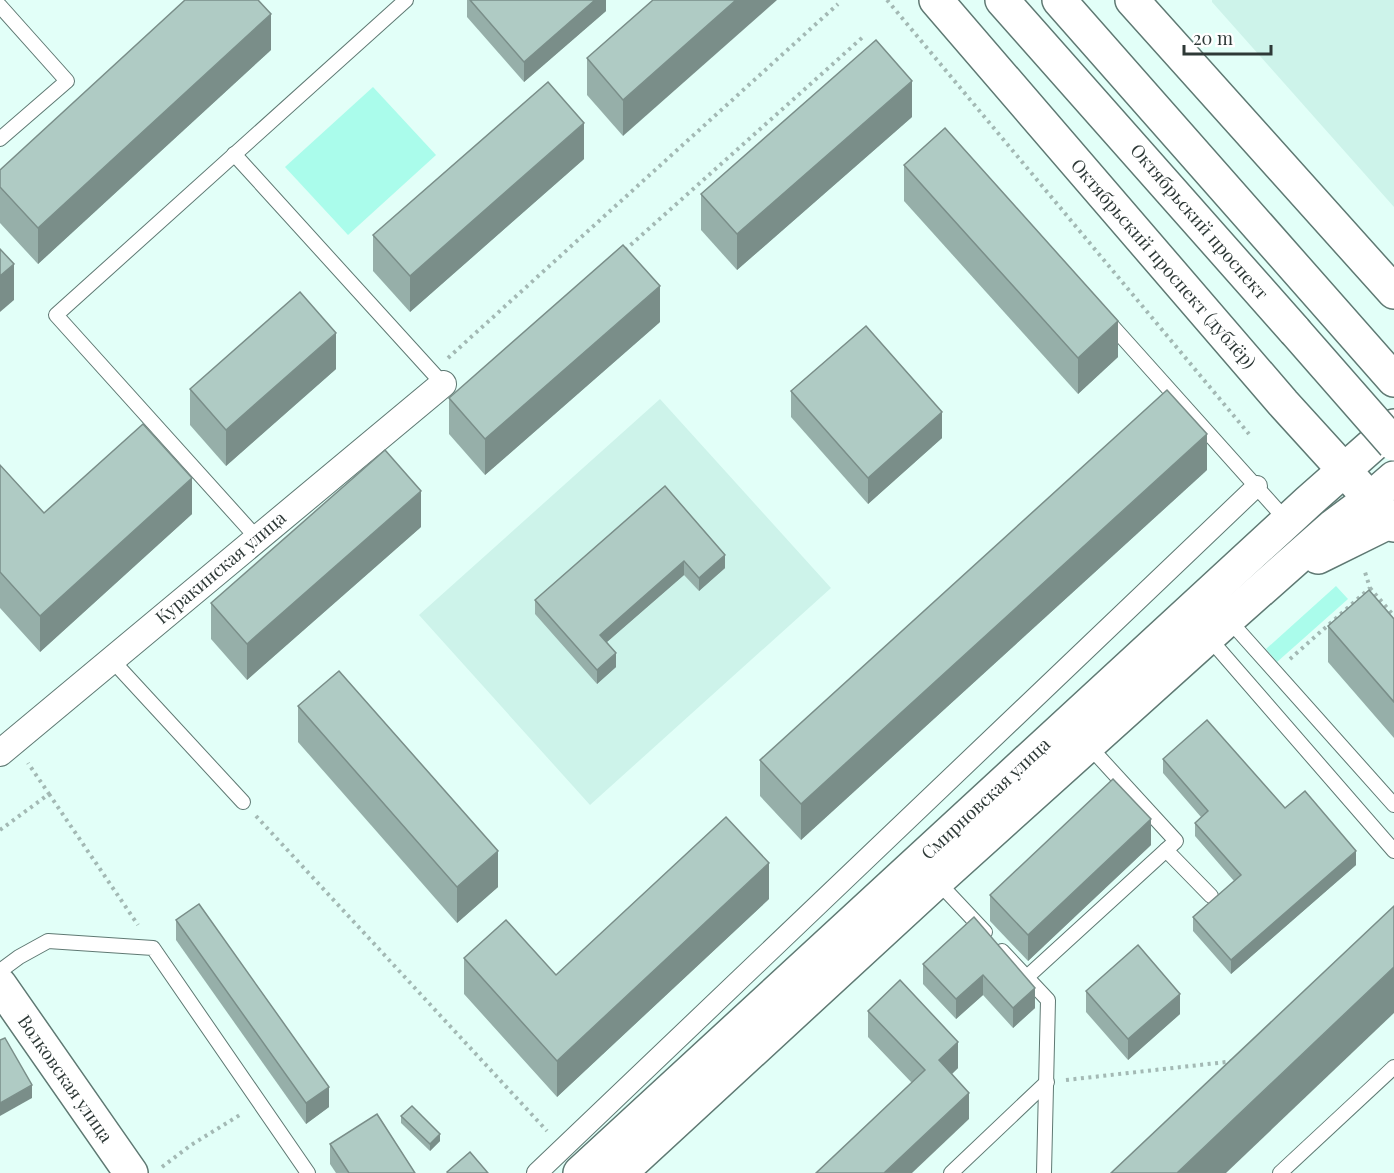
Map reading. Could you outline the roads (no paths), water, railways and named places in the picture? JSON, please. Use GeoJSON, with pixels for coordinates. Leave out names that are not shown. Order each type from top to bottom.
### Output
{"type":"FeatureCollection","features":[{"type":"Feature","properties":{"kind":"main road","name":"Октябрьский проспект (дублёр)"},"geometry":{"type":"LineString","coordinates":[[936,0],[1283,403],[1345,470],[1387,506]]}},
{"type":"Feature","properties":{"kind":"main road","name":"Октябрьский проспект"},"geometry":{"type":"LineString","coordinates":[[1002,0],[1394,444]]}},
{"type":"Feature","properties":{"kind":"main road"},"geometry":{"type":"LineString","coordinates":[[1059,0],[1394,380]]}},
{"type":"Feature","properties":{"kind":"main road"},"geometry":{"type":"LineString","coordinates":[[1132,0],[1394,292]]}},
{"type":"Feature","properties":{"kind":"main road","name":"Смирновская улица"},"geometry":{"type":"LineString","coordinates":[[580,1173],[1287,521],[1394,426]]}},
{"type":"Feature","properties":{"kind":"main road","name":"Смирновская улица"},"geometry":{"type":"LineString","coordinates":[[620,1173],[937,881],[1273,579],[1387,506]]}},
{"type":"Feature","properties":{"kind":"main road","name":"Волковская улица"},"geometry":{"type":"LineString","coordinates":[[0,985],[131,1173]]}},
{"type":"Feature","properties":{"kind":"street","name":"Куракинская улица"},"geometry":{"type":"LineString","coordinates":[[7,748],[257,538],[437,378]]}},
{"type":"Feature","properties":{"kind":"street"},"geometry":{"type":"LineString","coordinates":[[537,1173],[1257,486]]}},
{"type":"Feature","properties":{"kind":"lane"},"geometry":{"type":"LineString","coordinates":[[257,538],[56,315],[406,0]]}},
{"type":"Feature","properties":{"kind":"lane"},"geometry":{"type":"LineString","coordinates":[[0,6],[67,81],[0,139]]}},
{"type":"Feature","properties":{"kind":"lane"},"geometry":{"type":"LineString","coordinates":[[234,154],[437,378]]}},
{"type":"Feature","properties":{"kind":"lane"},"geometry":{"type":"LineString","coordinates":[[1095,306],[1287,521]]}},
{"type":"Feature","properties":{"kind":"lane"},"geometry":{"type":"LineString","coordinates":[[1218,629],[1275,673],[1394,805]]}},
{"type":"Feature","properties":{"kind":"lane"},"geometry":{"type":"LineString","coordinates":[[1218,629],[1394,851]]}},
{"type":"Feature","properties":{"kind":"lane"},"geometry":{"type":"LineString","coordinates":[[111,660],[243,802]]}},
{"type":"Feature","properties":{"kind":"lane"},"geometry":{"type":"LineString","coordinates":[[1027,977],[1176,841],[1088,745]]}},
{"type":"Feature","properties":{"kind":"lane"},"geometry":{"type":"LineString","coordinates":[[1166,849],[1211,896]]}},
{"type":"Feature","properties":{"kind":"lane"},"geometry":{"type":"LineString","coordinates":[[937,881],[1048,1000],[1044,1173]]}},
{"type":"Feature","properties":{"kind":"lane"},"geometry":{"type":"LineString","coordinates":[[0,970],[48,941],[153,948],[308,1173]]}},
{"type":"Feature","properties":{"kind":"lane"},"geometry":{"type":"LineString","coordinates":[[1280,1173],[1394,1067]]}},
{"type":"Feature","properties":{"kind":"lane"},"geometry":{"type":"LineString","coordinates":[[951,1173],[1047,1082]]}}]}
